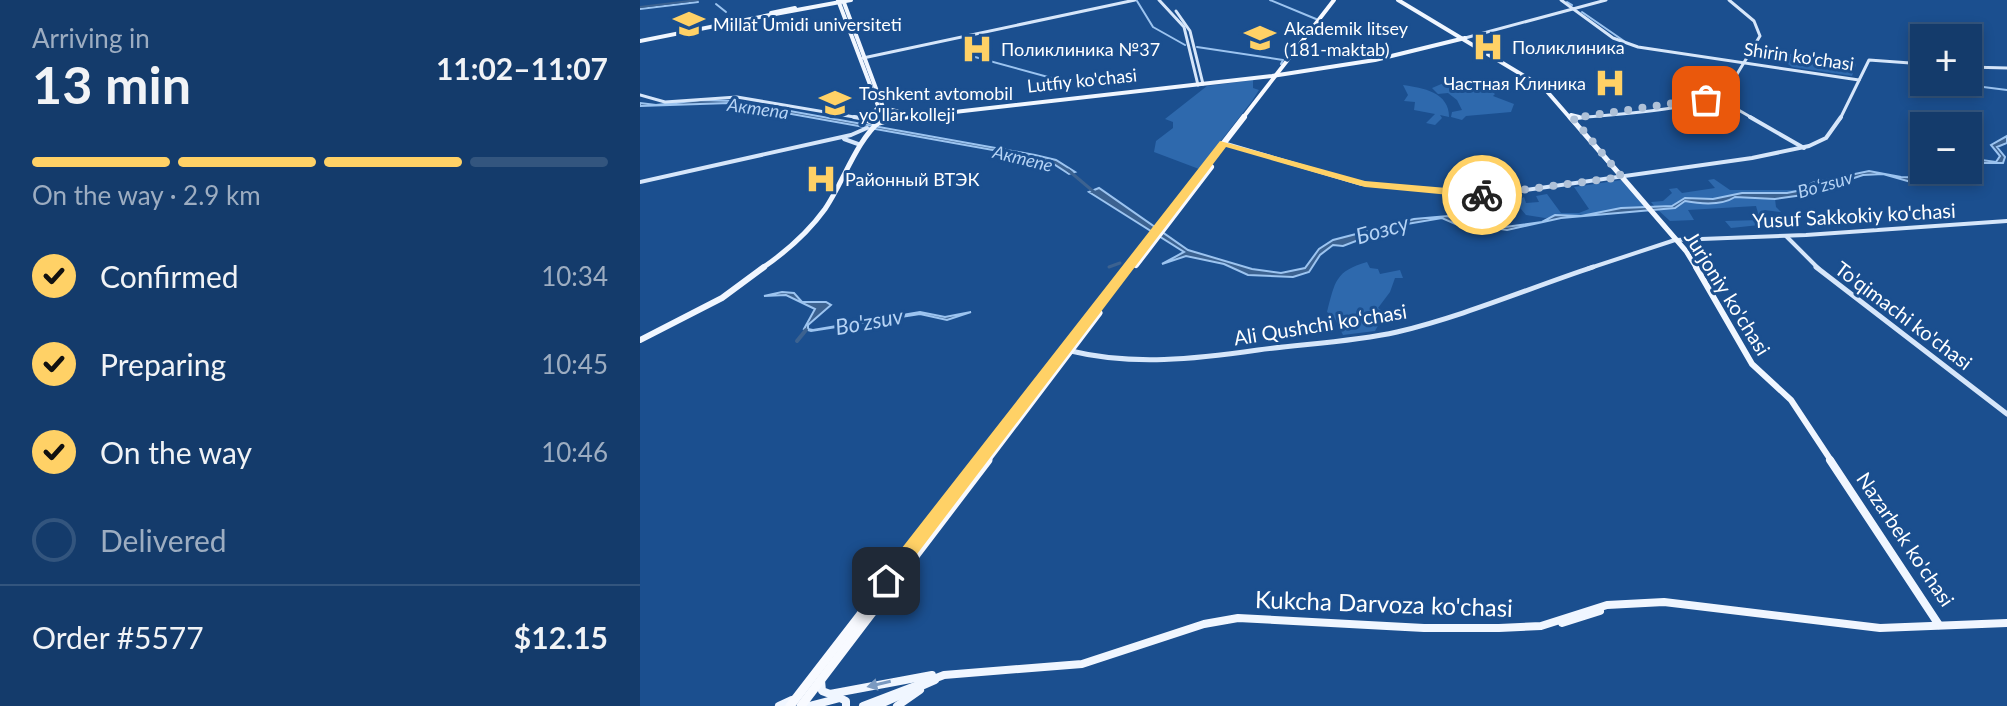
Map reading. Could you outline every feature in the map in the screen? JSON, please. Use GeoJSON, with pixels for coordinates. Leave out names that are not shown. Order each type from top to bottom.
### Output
{"type":"FeatureCollection","features":[{"type":"Feature","properties":{"kind":"highway"},"geometry":{"type":"LineString","coordinates":[[799,701],[915,543],[1334,3]]}},
{"type":"Feature","properties":{"kind":"highway"},"geometry":{"type":"LineString","coordinates":[[790,706],[821,680],[1028,401],[1071,351],[1098,311]]}},
{"type":"Feature","properties":{"kind":"highway"},"geometry":{"type":"LineString","coordinates":[[901,574],[898,572],[914,551],[915,543]]}},
{"type":"Feature","properties":{"kind":"main road"},"geometry":{"type":"LineString","coordinates":[[843,1],[763,18],[765,16],[762,15],[809,6],[843,1],[858,0]]}},
{"type":"Feature","properties":{"kind":"main road"},"geometry":{"type":"LineString","coordinates":[[863,57],[1135,0]]}},
{"type":"Feature","properties":{"kind":"main road"},"geometry":{"type":"LineString","coordinates":[[1400,0],[1524,74]]}},
{"type":"Feature","properties":{"kind":"main road","name":"Shirin ko'chasi"},"geometry":{"type":"LineString","coordinates":[[1562,0],[1626,44],[1861,80]]}},
{"type":"Feature","properties":{"kind":"main road","name":"Lutfiy ko'chasi"},"geometry":{"type":"LineString","coordinates":[[1573,8],[1597,0]]}},
{"type":"Feature","properties":{"kind":"main road","name":"Lutfiy ko'chasi"},"geometry":{"type":"LineString","coordinates":[[872,124],[899,117],[1001,104],[1331,67],[1416,50],[1606,0]]}},
{"type":"Feature","properties":{"kind":"main road"},"geometry":{"type":"LineString","coordinates":[[1574,118],[1692,104],[1725,91],[1760,40],[1760,30],[1729,0]]}},
{"type":"Feature","properties":{"kind":"main road"},"geometry":{"type":"LineString","coordinates":[[843,1],[885,113],[872,124],[858,144],[847,170]]}},
{"type":"Feature","properties":{"kind":"main road"},"geometry":{"type":"LineString","coordinates":[[640,40],[843,1]]}},
{"type":"Feature","properties":{"kind":"main road"},"geometry":{"type":"LineString","coordinates":[[1163,2],[1189,28],[1200,83]]}},
{"type":"Feature","properties":{"kind":"main road"},"geometry":{"type":"LineString","coordinates":[[691,30],[703,25]]}},
{"type":"Feature","properties":{"kind":"main road"},"geometry":{"type":"LineString","coordinates":[[691,30],[712,28]]}},
{"type":"Feature","properties":{"kind":"main road"},"geometry":{"type":"LineString","coordinates":[[1462,37],[1524,74]]}},
{"type":"Feature","properties":{"kind":"main road"},"geometry":{"type":"LineString","coordinates":[[1227,144],[1361,185],[1491,195],[1804,148],[1825,141],[1837,129],[1869,60],[1910,63]]}},
{"type":"Feature","properties":{"kind":"main road"},"geometry":{"type":"LineString","coordinates":[[1982,67],[2007,68]]}},
{"type":"Feature","properties":{"kind":"main road","name":"Jurjoniy ko'chasi"},"geometry":{"type":"LineString","coordinates":[[1524,74],[1547,88],[1681,240],[1755,364],[1772,380]]}},
{"type":"Feature","properties":{"kind":"main road","name":"Lutfiy ko'chasi"},"geometry":{"type":"LineString","coordinates":[[1141,89],[1200,83]]}},
{"type":"Feature","properties":{"kind":"main road"},"geometry":{"type":"LineString","coordinates":[[640,96],[665,102],[740,97],[872,124]]}},
{"type":"Feature","properties":{"kind":"main road"},"geometry":{"type":"LineString","coordinates":[[640,96],[662,102],[739,98],[872,124]]}},
{"type":"Feature","properties":{"kind":"main road"},"geometry":{"type":"LineString","coordinates":[[1716,97],[1804,148]]}},
{"type":"Feature","properties":{"kind":"main road","name":"Lutfiy ko'chasi"},"geometry":{"type":"LineString","coordinates":[[881,108],[905,113],[987,106]]}},
{"type":"Feature","properties":{"kind":"main road"},"geometry":{"type":"LineString","coordinates":[[640,338],[688,315],[740,284],[799,239],[817,218],[881,108]]}},
{"type":"Feature","properties":{"kind":"main road"},"geometry":{"type":"LineString","coordinates":[[640,182],[840,138],[872,124]]}},
{"type":"Feature","properties":{"kind":"main road"},"geometry":{"type":"LineString","coordinates":[[640,182],[835,140],[849,139],[858,144]]}},
{"type":"Feature","properties":{"kind":"main road","name":"Yusuf Sakkokiy ko'chasi"},"geometry":{"type":"LineString","coordinates":[[1496,303],[1681,240],[2007,221]]}},
{"type":"Feature","properties":{"kind":"main road","name":"To'qimachi ko'chasi"},"geometry":{"type":"LineString","coordinates":[[1785,236],[1808,261],[2007,414]]}},
{"type":"Feature","properties":{"kind":"main road"},"geometry":{"type":"LineString","coordinates":[[1668,242],[1681,240]]}},
{"type":"Feature","properties":{"kind":"main road","name":"Yusuf Sakkokiy ko'chasi"},"geometry":{"type":"LineString","coordinates":[[1648,250],[1668,242]]}},
{"type":"Feature","properties":{"kind":"main road","name":"Ali Qushchi koʻchasi"},"geometry":{"type":"LineString","coordinates":[[1071,351],[1100,358],[1193,359],[1395,332],[1496,303]]}},
{"type":"Feature","properties":{"kind":"main road","name":"Nazarbek ko'chasi"},"geometry":{"type":"LineString","coordinates":[[1772,380],[1790,395],[1942,626]]}},
{"type":"Feature","properties":{"kind":"main road","name":"Kukcha Darvoza ko'chasi"},"geometry":{"type":"LineString","coordinates":[[863,706],[940,677],[1094,663],[1205,627],[1238,620],[1424,630],[1535,630],[1609,608],[1649,605],[1744,613],[1882,631],[2007,625]]}},
{"type":"Feature","properties":{"kind":"main road"},"geometry":{"type":"LineString","coordinates":[[821,680],[822,691],[830,694],[915,676],[940,677]]}},
{"type":"Feature","properties":{"kind":"main road"},"geometry":{"type":"LineString","coordinates":[[897,706],[940,677]]}},
{"type":"Feature","properties":{"kind":"main road","name":"Kukcha Darvoza ko'chasi"},"geometry":{"type":"LineString","coordinates":[[876,706],[940,677]]}},
{"type":"Feature","properties":{"kind":"main road"},"geometry":{"type":"LineString","coordinates":[[809,706],[840,698],[846,701],[846,706]]}},
{"type":"Feature","properties":{"kind":"main road"},"geometry":{"type":"LineString","coordinates":[[779,706],[799,701]]}},
{"type":"Feature","properties":{"kind":"shaded area"},"geometry":{"type":"Polygon","coordinates":[[[1760,51],[1854,60],[1856,65],[1852,76],[1792,67],[1784,61],[1756,57],[1760,51]]]}},
{"type":"Feature","properties":{"kind":"shaded area"},"geometry":{"type":"Polygon","coordinates":[[[1453,79],[1489,86],[1493,82],[1496,85],[1488,88],[1495,94],[1493,96],[1514,104],[1511,112],[1466,116],[1462,120],[1451,117],[1452,112],[1462,110],[1457,100],[1448,93],[1438,94],[1432,88],[1453,79]]]}},
{"type":"Feature","properties":{"kind":"shaded area"},"geometry":{"type":"Polygon","coordinates":[[[1253,80],[1253,88],[1259,90],[1199,169],[1154,152],[1156,141],[1173,128],[1173,122],[1165,119],[1207,86],[1253,80]]]}},
{"type":"Feature","properties":{"kind":"shaded area"},"geometry":{"type":"Polygon","coordinates":[[[1403,85],[1440,97],[1445,102],[1449,117],[1440,115],[1442,118],[1435,125],[1426,123],[1435,114],[1414,110],[1415,102],[1404,101],[1408,95],[1403,85]]]}},
{"type":"Feature","properties":{"kind":"shaded area"},"geometry":{"type":"Polygon","coordinates":[[[1714,179],[1730,190],[1802,190],[1769,195],[1742,193],[1713,199],[1682,199],[1672,206],[1656,208],[1651,202],[1663,201],[1672,193],[1669,189],[1677,188],[1682,193],[1715,188],[1708,180],[1714,179]]]}},
{"type":"Feature","properties":{"kind":"shaded area"},"geometry":{"type":"Polygon","coordinates":[[[1621,180],[1647,209],[1621,208],[1612,212],[1545,218],[1526,215],[1515,202],[1524,197],[1526,203],[1539,202],[1536,196],[1547,194],[1561,213],[1579,213],[1589,209],[1574,187],[1621,180]]]}},
{"type":"Feature","properties":{"kind":"shaded area"},"geometry":{"type":"Polygon","coordinates":[[[1735,197],[1775,199],[1776,207],[1781,212],[1764,210],[1769,224],[1731,228],[1725,221],[1760,220],[1756,206],[1688,210],[1694,220],[1670,221],[1658,210],[1675,208],[1685,201],[1717,203],[1735,197]]]}},
{"type":"Feature","properties":{"kind":"shaded area"},"geometry":{"type":"Polygon","coordinates":[[[1367,262],[1380,274],[1400,270],[1403,278],[1395,278],[1390,292],[1378,308],[1385,313],[1375,331],[1343,335],[1334,317],[1327,312],[1332,293],[1342,274],[1367,262]]]}},
{"type":"Feature","properties":{"kind":"water","name":"Актепа"},"geometry":{"type":"Polygon","coordinates":[[[702,100],[734,101],[1035,155],[1056,160],[1075,172],[1069,174],[1037,158],[730,103],[640,106],[640,103],[656,105],[702,100]]]}},
{"type":"Feature","properties":{"kind":"water","name":"Бозсу"},"geometry":{"type":"Polygon","coordinates":[[[2007,136],[2007,143],[1997,147],[2005,157],[2003,163],[1982,165],[1982,160],[1996,162],[2000,156],[1991,145],[2007,136]]]}},
{"type":"Feature","properties":{"kind":"water","name":"Бозсу"},"geometry":{"type":"Polygon","coordinates":[[[1869,171],[1910,177],[1910,182],[1883,174],[1863,175],[1839,183],[1813,186],[1810,194],[1775,199],[1735,197],[1711,204],[1685,201],[1675,208],[1561,218],[1507,230],[1487,227],[1469,230],[1442,218],[1395,226],[1343,246],[1333,245],[1320,255],[1309,272],[1293,277],[1248,275],[1224,264],[1186,256],[1162,264],[1184,252],[1089,192],[1099,188],[1188,250],[1252,269],[1281,273],[1305,268],[1319,249],[1333,240],[1414,219],[1448,216],[1466,225],[1505,227],[1542,222],[1555,215],[1581,216],[1621,208],[1672,206],[1685,198],[1787,193],[1802,190],[1812,183],[1869,171]]]}},
{"type":"Feature","properties":{"kind":"water"},"geometry":{"type":"Polygon","coordinates":[[[794,293],[802,302],[826,302],[831,305],[808,325],[808,329],[813,330],[920,312],[945,317],[971,312],[947,320],[920,314],[811,331],[804,329],[815,309],[786,295],[764,296],[794,293]]]}},
{"type":"Feature","properties":{"kind":"waterway"},"geometry":{"type":"LineString","coordinates":[[640,7],[698,0]]}},
{"type":"Feature","properties":{"kind":"waterway"},"geometry":{"type":"LineString","coordinates":[[1270,0],[1316,19]]}},
{"type":"Feature","properties":{"kind":"waterway"},"geometry":{"type":"LineString","coordinates":[[1137,1],[1153,27],[1185,45]]}},
{"type":"Feature","properties":{"kind":"waterway"},"geometry":{"type":"LineString","coordinates":[[640,9],[698,2]]}},
{"type":"Feature","properties":{"kind":"waterway"},"geometry":{"type":"LineString","coordinates":[[1567,2],[1572,5]]}},
{"type":"Feature","properties":{"kind":"waterway"},"geometry":{"type":"LineString","coordinates":[[716,4],[726,12]]}},
{"type":"Feature","properties":{"kind":"waterway"},"geometry":{"type":"LineString","coordinates":[[1582,12],[1624,41]]}},
{"type":"Feature","properties":{"kind":"waterway"},"geometry":{"type":"LineString","coordinates":[[1197,47],[1283,60],[1281,64]]}},
{"type":"Feature","properties":{"kind":"waterway"},"geometry":{"type":"LineString","coordinates":[[964,54],[1059,80]]}},
{"type":"Feature","properties":{"kind":"waterway"},"geometry":{"type":"LineString","coordinates":[[1982,87],[2007,90]]}},
{"type":"Feature","properties":{"kind":"waterway","name":"Актепе"},"geometry":{"type":"LineString","coordinates":[[1068,170],[1094,192]]}},
{"type":"Feature","properties":{"kind":"waterway","name":"Bo'zsuv"},"geometry":{"type":"LineString","coordinates":[[1109,267],[1120,263]]}},
{"type":"Feature","properties":{"kind":"waterway"},"geometry":{"type":"LineString","coordinates":[[797,341],[806,330]]}},
{"type":"Feature","properties":{"kind":"way so far"},"geometry":{"type":"LineString","coordinates":[[1482,195],[1622,177],[1573,118],[1716,97],[1706,100]]}},
{"type":"Feature","properties":{"kind":"place","name":"Millat Umidi universiteti"},"geometry":{"type":"Point","coordinates":[689,24]}},
{"type":"Feature","properties":{"kind":"place","name":"Akademik litsey (181-maktab)"},"geometry":{"type":"Point","coordinates":[1260,38]}},
{"type":"Feature","properties":{"kind":"place","name":"Поликлиника"},"geometry":{"type":"Point","coordinates":[1488,47]}},
{"type":"Feature","properties":{"kind":"place","name":"Поликлиника №37"},"geometry":{"type":"Point","coordinates":[977,49]}},
{"type":"Feature","properties":{"kind":"place","name":"Частная Клиника"},"geometry":{"type":"Point","coordinates":[1610,83]}},
{"type":"Feature","properties":{"kind":"place","name":"Toshkent avtomobil yo'llar kolleji"},"geometry":{"type":"Point","coordinates":[835,103]}},
{"type":"Feature","properties":{"kind":"place","name":"Районный ВТЭК"},"geometry":{"type":"Point","coordinates":[821,179]}},
{"type":"Feature","properties":{"kind":"route"},"geometry":{"type":"LineString","coordinates":[[886,581],[1223,143],[1365,184],[1482,195]]}},
{"type":"Feature","properties":{"kind":"water label","name":"Boʻzsuv"},"geometry":{"type":"Point","coordinates":[1825,184]}}]}
